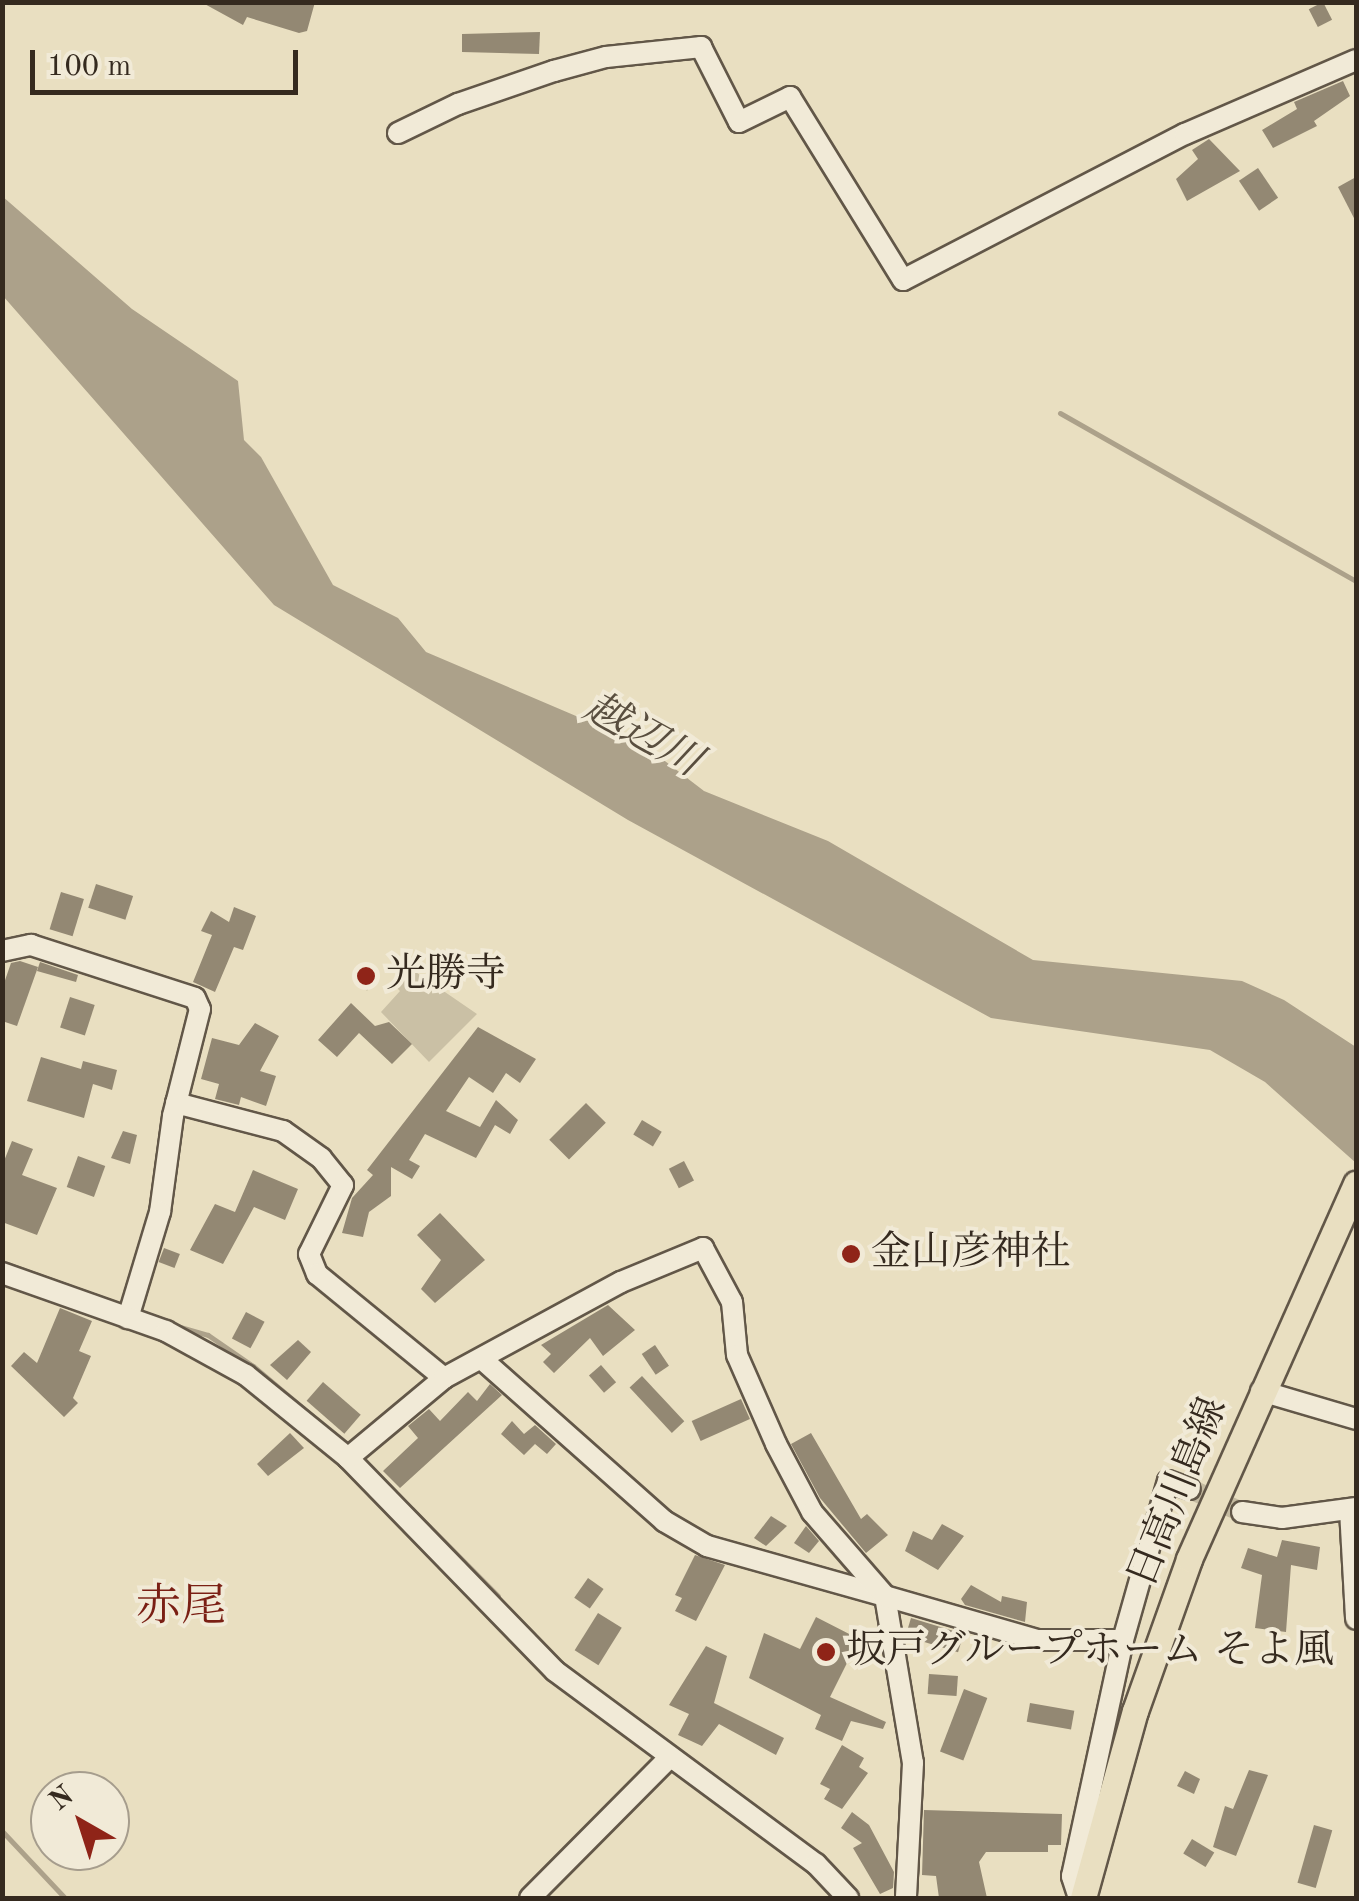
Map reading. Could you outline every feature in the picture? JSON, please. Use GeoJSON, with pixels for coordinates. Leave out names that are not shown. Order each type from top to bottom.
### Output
{"type":"FeatureCollection","features":[{"type":"Feature","properties":{"kind":"main road","name":"日高川島線"},"geometry":{"type":"LineString","coordinates":[[1081,1898],[1135,1711],[1189,1558],[1356,1184]]}},
{"type":"Feature","properties":{"kind":"street"},"geometry":{"type":"LineString","coordinates":[[398,133],[458,104],[554,71],[606,58],[701,47],[739,122],[790,97],[903,280],[1185,134],[1356,60]]}},
{"type":"Feature","properties":{"kind":"street"},"geometry":{"type":"LineString","coordinates":[[2,951],[31,944],[194,998],[200,1009],[176,1102],[160,1212],[130,1312]]}},
{"type":"Feature","properties":{"kind":"street"},"geometry":{"type":"LineString","coordinates":[[176,1102],[283,1131],[320,1158],[344,1185],[308,1254],[317,1274],[444,1378]]}},
{"type":"Feature","properties":{"kind":"street"},"geometry":{"type":"LineString","coordinates":[[348,1458],[444,1378],[484,1361],[621,1282],[703,1248],[732,1302],[737,1355],[776,1444],[812,1512],[885,1596],[914,1763],[906,1898]]}},
{"type":"Feature","properties":{"kind":"street"},"geometry":{"type":"LineString","coordinates":[[2,1274],[130,1312],[246,1375],[348,1458],[555,1671],[816,1864],[848,1898]]}},
{"type":"Feature","properties":{"kind":"street"},"geometry":{"type":"LineString","coordinates":[[484,1361],[664,1521],[692,1538],[1036,1640],[1123,1640]]}},
{"type":"Feature","properties":{"kind":"street"},"geometry":{"type":"LineString","coordinates":[[1261,1391],[1356,1418]]}},
{"type":"Feature","properties":{"kind":"street"},"geometry":{"type":"LineString","coordinates":[[1081,1898],[1072,1876],[1123,1640],[1168,1481],[1190,1489]]}},
{"type":"Feature","properties":{"kind":"street"},"geometry":{"type":"LineString","coordinates":[[1242,1512],[1282,1518],[1353,1509],[1356,1620]]}},
{"type":"Feature","properties":{"kind":"street"},"geometry":{"type":"LineString","coordinates":[[530,1898],[670,1757]]}},
{"type":"Feature","properties":{"kind":"shaded area"},"geometry":{"type":"Polygon","coordinates":[[[2,196],[132,309],[238,381],[244,440],[261,457],[333,585],[398,618],[426,652],[644,745],[704,791],[828,841],[1033,960],[1242,981],[1284,1000],[1356,1047],[1356,1163],[1265,1082],[1210,1050],[991,1018],[628,820],[274,605],[3,296],[2,196]]]}},
{"type":"Feature","properties":{"kind":"shaded area"},"geometry":{"type":"Polygon","coordinates":[[[407,966],[477,1014],[429,1062],[381,1012],[400,991],[393,984],[407,966]]]}},
{"type":"Feature","properties":{"kind":"building"},"geometry":{"type":"Polygon","coordinates":[[[201,2],[315,2],[307,31],[299,33],[247,17],[243,25],[201,2]]]}},
{"type":"Feature","properties":{"kind":"building"},"geometry":{"type":"Polygon","coordinates":[[[1323,2],[1332,20],[1318,27],[1309,9],[1323,2]]]}},
{"type":"Feature","properties":{"kind":"building"},"geometry":{"type":"Polygon","coordinates":[[[540,32],[539,54],[462,52],[462,34],[540,32]]]}},
{"type":"Feature","properties":{"kind":"building"},"geometry":{"type":"Polygon","coordinates":[[[1343,81],[1350,96],[1314,121],[1317,126],[1273,148],[1262,130],[1297,109],[1294,102],[1343,81]]]}},
{"type":"Feature","properties":{"kind":"building"},"geometry":{"type":"Polygon","coordinates":[[[1209,139],[1240,171],[1187,201],[1176,179],[1198,159],[1192,150],[1209,139]]]}},
{"type":"Feature","properties":{"kind":"building"},"geometry":{"type":"Polygon","coordinates":[[[1258,168],[1278,198],[1259,211],[1239,181],[1258,168]]]}},
{"type":"Feature","properties":{"kind":"building"},"geometry":{"type":"Polygon","coordinates":[[[1356,177],[1356,222],[1338,187],[1356,177]]]}},
{"type":"Feature","properties":{"kind":"building"},"geometry":{"type":"Polygon","coordinates":[[[96,884],[133,896],[125,920],[88,908],[96,884]]]}},
{"type":"Feature","properties":{"kind":"building"},"geometry":{"type":"Polygon","coordinates":[[[61,892],[84,899],[73,936],[50,929],[61,892]]]}},
{"type":"Feature","properties":{"kind":"building"},"geometry":{"type":"Polygon","coordinates":[[[234,907],[256,916],[243,950],[234,947],[215,992],[193,982],[212,935],[201,931],[211,911],[229,922],[234,907]]]}},
{"type":"Feature","properties":{"kind":"building"},"geometry":{"type":"Polygon","coordinates":[[[20,961],[38,967],[17,1026],[2,1021],[2,989],[11,963],[20,961]]]}},
{"type":"Feature","properties":{"kind":"building"},"geometry":{"type":"Polygon","coordinates":[[[40,962],[78,975],[76,982],[37,971],[40,962]]]}},
{"type":"Feature","properties":{"kind":"building","name":"光勝寺"},"geometry":{"type":"Polygon","coordinates":[[[366,964],[379,973],[367,990],[354,981],[366,964]]]}},
{"type":"Feature","properties":{"kind":"building"},"geometry":{"type":"Polygon","coordinates":[[[70,997],[95,1005],[85,1035],[60,1027],[70,997]]]}},
{"type":"Feature","properties":{"kind":"building"},"geometry":{"type":"Polygon","coordinates":[[[351,1003],[375,1026],[389,1022],[412,1044],[392,1064],[359,1033],[337,1057],[318,1040],[351,1003]]]}},
{"type":"Feature","properties":{"kind":"building"},"geometry":{"type":"Polygon","coordinates":[[[255,1023],[279,1036],[260,1071],[276,1076],[266,1106],[241,1097],[239,1105],[215,1099],[219,1084],[201,1079],[212,1038],[239,1045],[255,1023]]]}},
{"type":"Feature","properties":{"kind":"building"},"geometry":{"type":"Polygon","coordinates":[[[478,1027],[536,1059],[520,1083],[506,1073],[493,1093],[469,1077],[446,1111],[480,1127],[496,1100],[518,1120],[510,1134],[495,1125],[476,1158],[425,1134],[409,1160],[420,1166],[412,1179],[391,1167],[391,1196],[369,1212],[363,1237],[342,1233],[352,1198],[373,1175],[367,1170],[478,1027]]]}},
{"type":"Feature","properties":{"kind":"building"},"geometry":{"type":"Polygon","coordinates":[[[41,1057],[81,1069],[83,1061],[117,1070],[112,1090],[93,1084],[84,1118],[27,1101],[41,1057]]]}},
{"type":"Feature","properties":{"kind":"building"},"geometry":{"type":"Polygon","coordinates":[[[586,1103],[606,1123],[569,1160],[549,1140],[586,1103]]]}},
{"type":"Feature","properties":{"kind":"building"},"geometry":{"type":"Polygon","coordinates":[[[642,1120],[662,1132],[653,1146],[633,1135],[642,1120]]]}},
{"type":"Feature","properties":{"kind":"building"},"geometry":{"type":"Polygon","coordinates":[[[123,1131],[137,1135],[130,1164],[111,1158],[123,1131]]]}},
{"type":"Feature","properties":{"kind":"building"},"geometry":{"type":"Polygon","coordinates":[[[12,1141],[33,1149],[22,1175],[57,1188],[37,1235],[2,1222],[2,1166],[12,1141]]]}},
{"type":"Feature","properties":{"kind":"building"},"geometry":{"type":"Polygon","coordinates":[[[78,1156],[105,1166],[94,1197],[67,1187],[78,1156]]]}},
{"type":"Feature","properties":{"kind":"building"},"geometry":{"type":"Polygon","coordinates":[[[684,1161],[694,1181],[679,1188],[669,1169],[684,1161]]]}},
{"type":"Feature","properties":{"kind":"building"},"geometry":{"type":"Polygon","coordinates":[[[253,1170],[298,1189],[285,1220],[254,1207],[223,1264],[190,1250],[215,1204],[235,1212],[253,1170]]]}},
{"type":"Feature","properties":{"kind":"building"},"geometry":{"type":"Polygon","coordinates":[[[440,1213],[485,1260],[435,1303],[421,1289],[441,1260],[417,1235],[440,1213]]]}},
{"type":"Feature","properties":{"kind":"building"},"geometry":{"type":"Polygon","coordinates":[[[164,1248],[180,1254],[174,1268],[159,1262],[164,1248]]]}},
{"type":"Feature","properties":{"kind":"building"},"geometry":{"type":"Polygon","coordinates":[[[608,1305],[635,1330],[603,1356],[590,1338],[554,1373],[543,1362],[551,1354],[541,1345],[608,1305]]]}},
{"type":"Feature","properties":{"kind":"building"},"geometry":{"type":"Polygon","coordinates":[[[60,1308],[92,1321],[79,1351],[91,1356],[73,1398],[78,1403],[64,1417],[11,1366],[24,1352],[37,1363],[60,1308]]]}},
{"type":"Feature","properties":{"kind":"building"},"geometry":{"type":"Polygon","coordinates":[[[246,1312],[265,1322],[250,1348],[232,1338],[246,1312]]]}},
{"type":"Feature","properties":{"kind":"building"},"geometry":{"type":"Polygon","coordinates":[[[298,1340],[311,1352],[287,1380],[270,1365],[298,1340]]]}},
{"type":"Feature","properties":{"kind":"building"},"geometry":{"type":"Polygon","coordinates":[[[655,1345],[669,1366],[656,1375],[642,1354],[655,1345]]]}},
{"type":"Feature","properties":{"kind":"building"},"geometry":{"type":"Polygon","coordinates":[[[601,1365],[616,1382],[604,1393],[589,1375],[601,1365]]]}},
{"type":"Feature","properties":{"kind":"building"},"geometry":{"type":"Polygon","coordinates":[[[642,1376],[684,1421],[672,1433],[630,1388],[642,1376]]]}},
{"type":"Feature","properties":{"kind":"building"},"geometry":{"type":"Polygon","coordinates":[[[323,1382],[361,1415],[344,1434],[307,1401],[323,1382]]]}},
{"type":"Feature","properties":{"kind":"building"},"geometry":{"type":"Polygon","coordinates":[[[490,1384],[502,1395],[400,1488],[383,1471],[418,1438],[408,1426],[429,1409],[440,1421],[468,1392],[477,1401],[490,1384]]]}},
{"type":"Feature","properties":{"kind":"building"},"geometry":{"type":"Polygon","coordinates":[[[741,1399],[750,1419],[701,1441],[692,1421],[741,1399]]]}},
{"type":"Feature","properties":{"kind":"building"},"geometry":{"type":"Polygon","coordinates":[[[512,1421],[524,1434],[535,1425],[556,1444],[547,1454],[535,1444],[524,1455],[501,1434],[512,1421]]]}},
{"type":"Feature","properties":{"kind":"building"},"geometry":{"type":"Polygon","coordinates":[[[290,1433],[304,1448],[268,1476],[257,1464],[290,1433]]]}},
{"type":"Feature","properties":{"kind":"building"},"geometry":{"type":"Polygon","coordinates":[[[811,1433],[861,1519],[867,1514],[888,1535],[866,1553],[820,1498],[791,1444],[811,1433]]]}},
{"type":"Feature","properties":{"kind":"building"},"geometry":{"type":"Polygon","coordinates":[[[771,1516],[787,1526],[766,1546],[754,1538],[771,1516]]]}},
{"type":"Feature","properties":{"kind":"building"},"geometry":{"type":"Polygon","coordinates":[[[942,1524],[964,1536],[938,1570],[905,1551],[913,1531],[932,1540],[942,1524]]]}},
{"type":"Feature","properties":{"kind":"building"},"geometry":{"type":"Polygon","coordinates":[[[806,1526],[819,1541],[809,1553],[794,1543],[806,1526]]]}},
{"type":"Feature","properties":{"kind":"building"},"geometry":{"type":"Polygon","coordinates":[[[1282,1540],[1320,1547],[1317,1570],[1291,1565],[1286,1632],[1255,1628],[1262,1575],[1241,1568],[1248,1548],[1277,1557],[1282,1540]]]}},
{"type":"Feature","properties":{"kind":"building"},"geometry":{"type":"Polygon","coordinates":[[[695,1555],[725,1565],[696,1621],[675,1611],[682,1598],[675,1595],[695,1555]]]}},
{"type":"Feature","properties":{"kind":"building"},"geometry":{"type":"Polygon","coordinates":[[[588,1578],[604,1589],[590,1609],[574,1598],[588,1578]]]}},
{"type":"Feature","properties":{"kind":"building"},"geometry":{"type":"Polygon","coordinates":[[[971,1585],[1001,1602],[1002,1596],[1027,1602],[1025,1622],[965,1605],[961,1599],[971,1585]]]}},
{"type":"Feature","properties":{"kind":"building"},"geometry":{"type":"Polygon","coordinates":[[[598,1613],[622,1628],[598,1665],[575,1650],[598,1613]]]}},
{"type":"Feature","properties":{"kind":"building"},"geometry":{"type":"Polygon","coordinates":[[[816,1617],[859,1639],[830,1697],[886,1722],[883,1729],[851,1721],[842,1741],[815,1729],[821,1715],[749,1678],[764,1633],[800,1649],[816,1617]]]}},
{"type":"Feature","properties":{"kind":"building"},"geometry":{"type":"Polygon","coordinates":[[[911,1618],[964,1634],[958,1652],[905,1636],[911,1618]]]}},
{"type":"Feature","properties":{"kind":"building"},"geometry":{"type":"Polygon","coordinates":[[[706,1646],[727,1656],[714,1703],[784,1738],[776,1755],[719,1724],[702,1746],[678,1735],[689,1714],[669,1705],[706,1646]]]}},
{"type":"Feature","properties":{"kind":"building"},"geometry":{"type":"Polygon","coordinates":[[[929,1674],[958,1676],[957,1696],[928,1694],[929,1674]]]}},
{"type":"Feature","properties":{"kind":"building"},"geometry":{"type":"Polygon","coordinates":[[[964,1689],[987,1698],[963,1761],[940,1752],[964,1689]]]}},
{"type":"Feature","properties":{"kind":"building"},"geometry":{"type":"Polygon","coordinates":[[[1030,1703],[1074,1711],[1071,1730],[1027,1722],[1030,1703]]]}},
{"type":"Feature","properties":{"kind":"building"},"geometry":{"type":"Polygon","coordinates":[[[842,1745],[864,1758],[859,1767],[868,1773],[842,1809],[824,1799],[830,1789],[820,1784],[842,1745]]]}},
{"type":"Feature","properties":{"kind":"building"},"geometry":{"type":"Polygon","coordinates":[[[1249,1770],[1268,1775],[1236,1856],[1213,1847],[1225,1806],[1233,1809],[1249,1770]]]}},
{"type":"Feature","properties":{"kind":"building"},"geometry":{"type":"Polygon","coordinates":[[[1185,1771],[1200,1779],[1194,1794],[1177,1786],[1185,1771]]]}},
{"type":"Feature","properties":{"kind":"building"},"geometry":{"type":"Polygon","coordinates":[[[924,1810],[1062,1814],[1061,1845],[1048,1845],[1048,1852],[986,1852],[979,1862],[987,1898],[939,1898],[936,1876],[922,1875],[924,1810]]]}},
{"type":"Feature","properties":{"kind":"building"},"geometry":{"type":"Polygon","coordinates":[[[852,1812],[869,1825],[894,1872],[893,1888],[880,1894],[853,1848],[862,1843],[841,1828],[852,1812]]]}},
{"type":"Feature","properties":{"kind":"building"},"geometry":{"type":"Polygon","coordinates":[[[1314,1825],[1332,1830],[1316,1888],[1297,1883],[1314,1825]]]}},
{"type":"Feature","properties":{"kind":"building"},"geometry":{"type":"Polygon","coordinates":[[[1192,1839],[1214,1852],[1206,1867],[1183,1854],[1192,1839]]]}},
{"type":"Feature","properties":{"kind":"waterway"},"geometry":{"type":"LineString","coordinates":[[1060,413],[1356,581]]}},
{"type":"Feature","properties":{"kind":"waterway"},"geometry":{"type":"LineString","coordinates":[[2,1262],[107,1300]]}},
{"type":"Feature","properties":{"kind":"waterway"},"geometry":{"type":"LineString","coordinates":[[173,1325],[208,1335],[253,1366],[336,1436]]}},
{"type":"Feature","properties":{"kind":"waterway"},"geometry":{"type":"LineString","coordinates":[[412,1509],[498,1596]]}},
{"type":"Feature","properties":{"kind":"waterway"},"geometry":{"type":"LineString","coordinates":[[2,1831],[65,1898]]}},
{"type":"Feature","properties":{"kind":"tunnel"},"geometry":{"type":"LineString","coordinates":[[1190,1489],[1242,1512]]}},
{"type":"Feature","properties":{"kind":"place","name":"光勝寺"},"geometry":{"type":"Point","coordinates":[366,976]}},
{"type":"Feature","properties":{"kind":"place","name":"金山彦神社"},"geometry":{"type":"Point","coordinates":[851,1254]}},
{"type":"Feature","properties":{"kind":"place","name":"坂戸グループホーム そよ風"},"geometry":{"type":"Point","coordinates":[826,1652]}},
{"type":"Feature","properties":{"kind":"district","name":"赤尾"},"geometry":{"type":"Point","coordinates":[181,1609]}},
{"type":"Feature","properties":{"kind":"water label","name":"越辺川"},"geometry":{"type":"Point","coordinates":[642,736]}}]}
